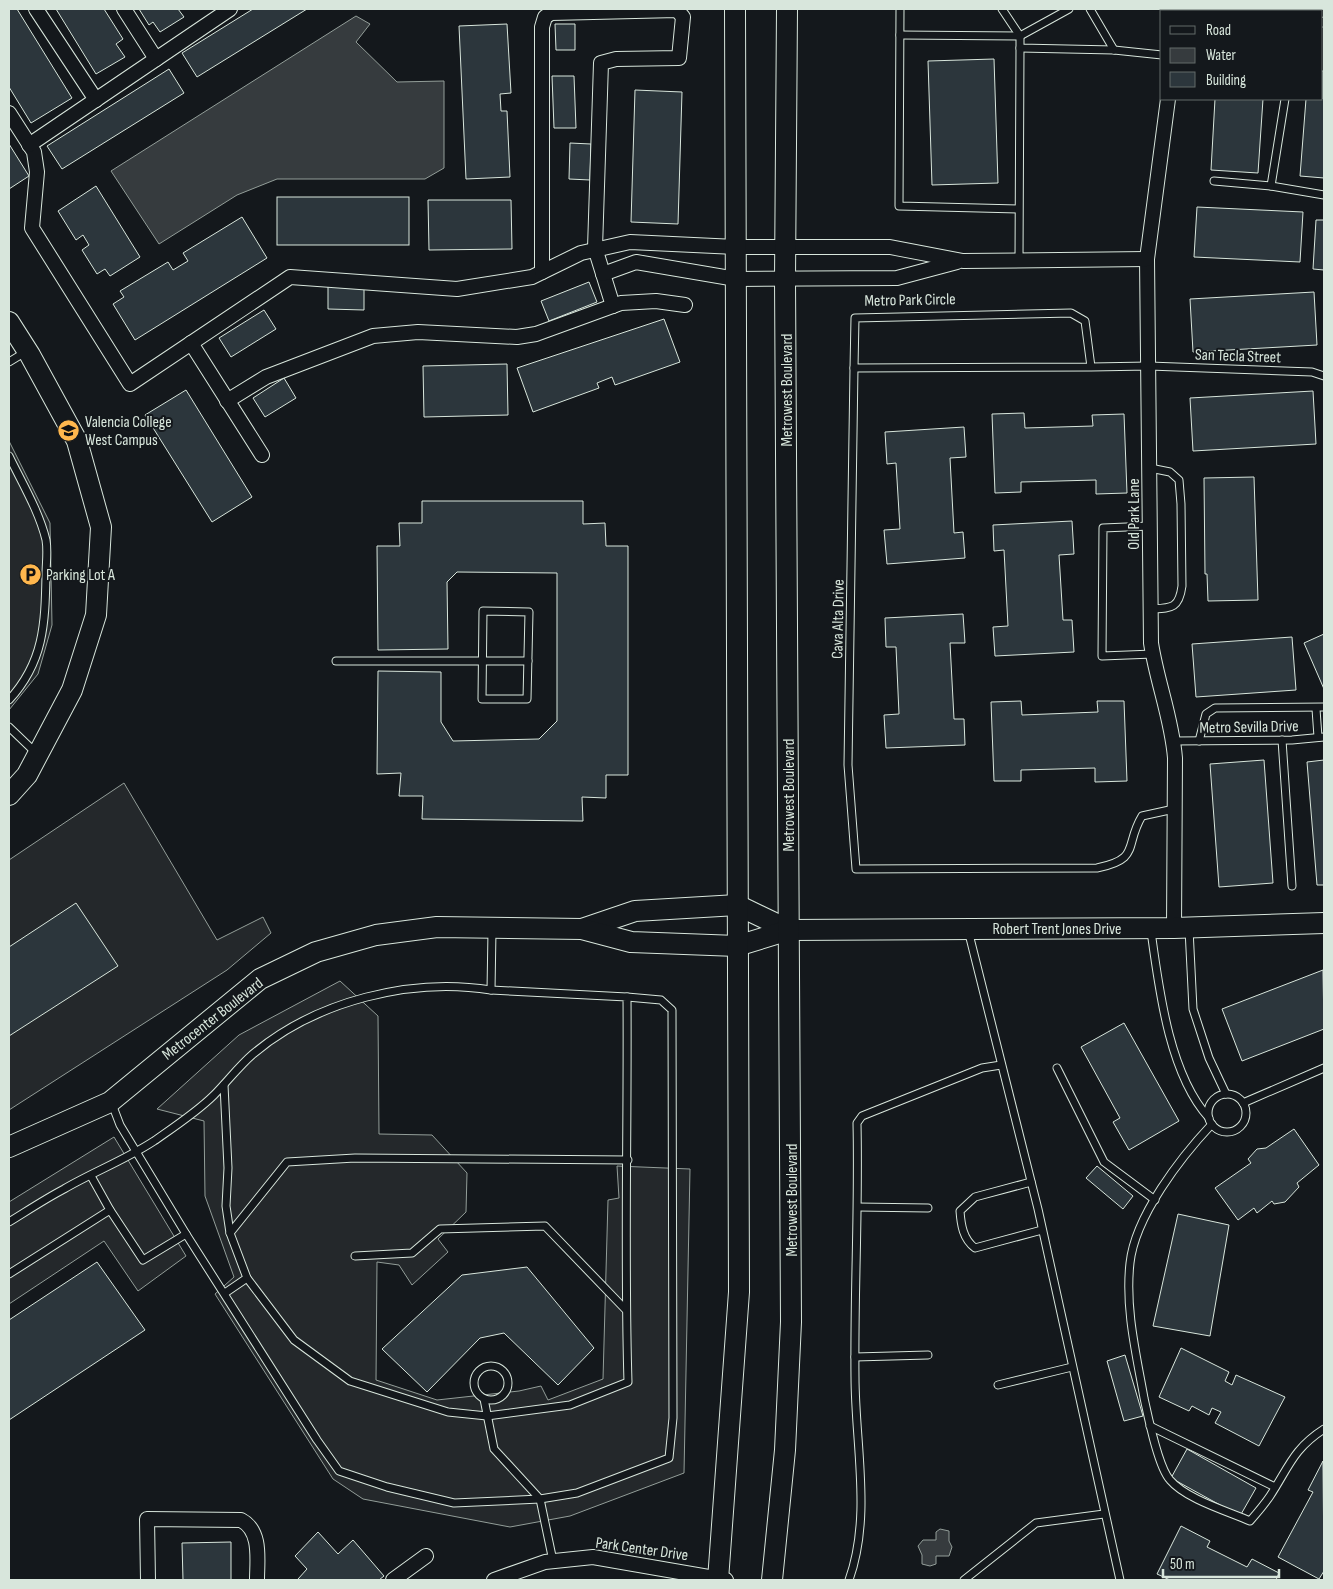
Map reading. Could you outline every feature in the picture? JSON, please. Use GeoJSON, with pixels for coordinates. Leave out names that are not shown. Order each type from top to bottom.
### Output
{"type":"FeatureCollection","features":[{"type":"Feature","properties":{"kind":"street"},"geometry":{"type":"LineString","coordinates":[[36,9],[96,100]]}},
{"type":"Feature","properties":{"kind":"street"},"geometry":{"type":"LineString","coordinates":[[124,9],[156,59]]}},
{"type":"Feature","properties":{"kind":"street"},"geometry":{"type":"LineString","coordinates":[[9,113],[29,145],[156,59],[214,13],[230,9]]}},
{"type":"Feature","properties":{"kind":"street"},"geometry":{"type":"LineString","coordinates":[[721,1579],[738,1292],[735,9]]}},
{"type":"Feature","properties":{"kind":"street","name":"Metrowest Boulevard"},"geometry":{"type":"LineString","coordinates":[[772,1580],[785,1450],[791,1322],[785,279],[788,9]]}},
{"type":"Feature","properties":{"kind":"street"},"geometry":{"type":"LineString","coordinates":[[542,272],[542,27],[545,17],[551,13],[676,10],[682,17],[679,58],[616,59],[601,63],[595,248],[613,306]]}},
{"type":"Feature","properties":{"kind":"street","name":"Old Park Lane"},"geometry":{"type":"LineString","coordinates":[[1168,100],[1147,259],[1150,366],[1151,609],[1153,654],[1174,741],[1174,809],[1182,928]]}},
{"type":"Feature","properties":{"kind":"street","name":"Metro Park Circle"},"geometry":{"type":"LineString","coordinates":[[29,145],[34,152],[37,172],[32,228],[130,384],[290,277],[457,288],[532,277],[595,248],[630,242],[736,247],[890,247],[963,261],[1147,259]]}},
{"type":"Feature","properties":{"kind":"street","name":"Metro Park Circle"},"geometry":{"type":"LineString","coordinates":[[603,274],[636,262],[736,280],[897,278],[963,261]]}},
{"type":"Feature","properties":{"kind":"street"},"geometry":{"type":"LineString","coordinates":[[227,401],[266,377],[374,336],[418,332],[517,337],[536,334],[613,306],[633,301],[656,301],[686,305]]}},
{"type":"Feature","properties":{"kind":"street"},"geometry":{"type":"LineString","coordinates":[[9,322],[77,441],[101,527],[96,615],[72,690],[27,775],[9,795]]}},
{"type":"Feature","properties":{"kind":"street"},"geometry":{"type":"LineString","coordinates":[[191,343],[262,455]]}},
{"type":"Feature","properties":{"kind":"street","name":"Robert Trent Jones Drive"},"geometry":{"type":"LineString","coordinates":[[737,905],[789,930]]}},
{"type":"Feature","properties":{"kind":"street","name":"Metrocenter Boulevard"},"geometry":{"type":"LineString","coordinates":[[582,929],[635,911],[737,905]]}},
{"type":"Feature","properties":{"kind":"street","name":"Robert Trent Jones Drive"},"geometry":{"type":"LineString","coordinates":[[737,946],[789,930],[967,927],[1182,928],[1324,923]]}},
{"type":"Feature","properties":{"kind":"street","name":"Metrocenter Boulevard"},"geometry":{"type":"LineString","coordinates":[[9,1147],[110,1102],[260,979],[316,952],[380,935],[438,927],[582,929],[631,942],[737,946]]}},
{"type":"Feature","properties":{"kind":"street"},"geometry":{"type":"LineString","coordinates":[[148,1580],[147,1519],[241,1520],[249,1524],[254,1532],[256,1542],[257,1580]]}},
{"type":"Feature","properties":{"kind":"street"},"geometry":{"type":"LineString","coordinates":[[393,1580],[426,1556]]}},
{"type":"Feature","properties":{"kind":"street","name":"Park Center Drive"},"geometry":{"type":"LineString","coordinates":[[494,1580],[545,1562],[593,1556],[721,1579]]}},
{"type":"Feature","properties":{"kind":"lane"},"geometry":{"type":"LineString","coordinates":[[900,9],[899,206],[1018,209]]}},
{"type":"Feature","properties":{"kind":"lane"},"geometry":{"type":"LineString","coordinates":[[1002,9],[1020,36],[1019,260]]}},
{"type":"Feature","properties":{"kind":"lane"},"geometry":{"type":"LineString","coordinates":[[900,35],[1020,36],[1069,9]]}},
{"type":"Feature","properties":{"kind":"lane"},"geometry":{"type":"LineString","coordinates":[[1090,9],[1114,50]]}},
{"type":"Feature","properties":{"kind":"lane"},"geometry":{"type":"LineString","coordinates":[[1020,48],[1114,50],[1160,55]]}},
{"type":"Feature","properties":{"kind":"lane"},"geometry":{"type":"LineString","coordinates":[[1271,186],[1284,100]]}},
{"type":"Feature","properties":{"kind":"lane"},"geometry":{"type":"LineString","coordinates":[[1214,181],[1271,186],[1324,195]]}},
{"type":"Feature","properties":{"kind":"lane","name":"Metro Park Circle"},"geometry":{"type":"LineString","coordinates":[[854,368],[855,318],[1072,314],[1085,322],[1092,367]]}},
{"type":"Feature","properties":{"kind":"lane"},"geometry":{"type":"LineString","coordinates":[[9,362],[27,351]]}},
{"type":"Feature","properties":{"kind":"lane"},"geometry":{"type":"LineString","coordinates":[[854,368],[1150,366]]}},
{"type":"Feature","properties":{"kind":"lane","name":"San Tecla Street"},"geometry":{"type":"LineString","coordinates":[[1150,366],[1312,372],[1324,376]]}},
{"type":"Feature","properties":{"kind":"lane","name":"Cava Alta Drive"},"geometry":{"type":"LineString","coordinates":[[854,368],[848,765],[856,869],[1097,868],[1115,864],[1129,854],[1136,826],[1142,816],[1174,809]]}},
{"type":"Feature","properties":{"kind":"lane"},"geometry":{"type":"LineString","coordinates":[[9,456],[33,506],[46,541],[45,604],[42,636],[32,669],[22,686],[9,700]]}},
{"type":"Feature","properties":{"kind":"lane"},"geometry":{"type":"LineString","coordinates":[[1150,468],[1170,472],[1179,480],[1182,577],[1180,600],[1174,606],[1151,609]]}},
{"type":"Feature","properties":{"kind":"lane"},"geometry":{"type":"LineString","coordinates":[[1150,526],[1103,528],[1102,656],[1153,654]]}},
{"type":"Feature","properties":{"kind":"lane"},"geometry":{"type":"LineString","coordinates":[[483,611],[529,612],[527,699],[482,699],[483,660],[483,611]]}},
{"type":"Feature","properties":{"kind":"lane"},"geometry":{"type":"LineString","coordinates":[[336,661],[528,661]]}},
{"type":"Feature","properties":{"kind":"lane"},"geometry":{"type":"LineString","coordinates":[[1200,741],[1206,714],[1215,708],[1324,707]]}},
{"type":"Feature","properties":{"kind":"lane"},"geometry":{"type":"LineString","coordinates":[[1316,708],[1321,737]]}},
{"type":"Feature","properties":{"kind":"lane"},"geometry":{"type":"LineString","coordinates":[[9,727],[38,754]]}},
{"type":"Feature","properties":{"kind":"lane","name":"Metro Sevilla Drive"},"geometry":{"type":"LineString","coordinates":[[1174,741],[1282,740],[1321,737]]}},
{"type":"Feature","properties":{"kind":"lane"},"geometry":{"type":"LineString","coordinates":[[1282,740],[1292,886]]}},
{"type":"Feature","properties":{"kind":"lane"},"geometry":{"type":"LineString","coordinates":[[967,927],[1031,1182],[1120,1580]]}},
{"type":"Feature","properties":{"kind":"lane"},"geometry":{"type":"LineString","coordinates":[[491,990],[492,928]]}},
{"type":"Feature","properties":{"kind":"lane"},"geometry":{"type":"LineString","coordinates":[[1151,928],[1158,984],[1177,1060],[1195,1103],[1210,1121],[1220,1131],[1236,1131],[1246,1119],[1243,1103],[1236,1096],[1226,1094],[1219,1096],[1210,1105],[1210,1121],[1144,1216],[1130,1262],[1130,1326],[1150,1426],[1168,1479],[1182,1491],[1250,1521],[1275,1487],[1292,1458],[1314,1436],[1324,1429]]}},
{"type":"Feature","properties":{"kind":"lane"},"geometry":{"type":"LineString","coordinates":[[1182,928],[1194,1009],[1209,1058],[1226,1094]]}},
{"type":"Feature","properties":{"kind":"lane"},"geometry":{"type":"LineString","coordinates":[[9,1222],[64,1188],[91,1176],[136,1151],[212,1097],[253,1054],[290,1029],[327,1012],[397,991],[470,987],[491,990],[661,1000],[672,1010],[673,1418],[669,1458],[577,1493],[540,1499],[454,1503],[387,1487],[339,1470],[316,1440],[186,1234],[136,1151],[110,1102]]}},
{"type":"Feature","properties":{"kind":"lane"},"geometry":{"type":"LineString","coordinates":[[224,1085],[228,1168],[226,1206],[230,1233],[247,1278],[294,1340],[350,1381],[448,1412],[487,1416],[570,1405],[628,1382],[626,1309],[628,1160],[626,997]]}},
{"type":"Feature","properties":{"kind":"lane"},"geometry":{"type":"LineString","coordinates":[[849,1580],[857,1553],[861,1517],[855,1357],[858,1207],[857,1123],[862,1116],[982,1068],[1001,1065]]}},
{"type":"Feature","properties":{"kind":"lane"},"geometry":{"type":"LineString","coordinates":[[1057,1068],[1104,1162],[1155,1200]]}},
{"type":"Feature","properties":{"kind":"lane"},"geometry":{"type":"LineString","coordinates":[[1243,1103],[1304,1075],[1324,1068]]}},
{"type":"Feature","properties":{"kind":"lane"},"geometry":{"type":"LineString","coordinates":[[230,1233],[286,1162],[355,1158],[628,1160]]}},
{"type":"Feature","properties":{"kind":"lane"},"geometry":{"type":"LineString","coordinates":[[91,1176],[110,1210],[143,1260],[186,1234]]}},
{"type":"Feature","properties":{"kind":"lane"},"geometry":{"type":"LineString","coordinates":[[1031,1182],[975,1197],[960,1211],[961,1226],[969,1243],[975,1248],[1042,1230]]}},
{"type":"Feature","properties":{"kind":"lane"},"geometry":{"type":"LineString","coordinates":[[858,1207],[928,1208]]}},
{"type":"Feature","properties":{"kind":"lane"},"geometry":{"type":"LineString","coordinates":[[9,1274],[110,1210]]}},
{"type":"Feature","properties":{"kind":"lane"},"geometry":{"type":"LineString","coordinates":[[355,1256],[412,1253],[440,1229],[545,1226],[626,1309]]}},
{"type":"Feature","properties":{"kind":"lane"},"geometry":{"type":"LineString","coordinates":[[225,1293],[247,1278]]}},
{"type":"Feature","properties":{"kind":"lane"},"geometry":{"type":"LineString","coordinates":[[855,1357],[928,1355]]}},
{"type":"Feature","properties":{"kind":"lane"},"geometry":{"type":"LineString","coordinates":[[484,1399],[495,1400],[505,1394],[508,1383],[507,1377],[499,1368],[488,1367],[476,1376],[476,1392],[484,1399],[494,1449],[540,1499],[554,1561]]}},
{"type":"Feature","properties":{"kind":"lane"},"geometry":{"type":"LineString","coordinates":[[998,1385],[1072,1368]]}},
{"type":"Feature","properties":{"kind":"lane"},"geometry":{"type":"LineString","coordinates":[[1150,1426],[1275,1487]]}},
{"type":"Feature","properties":{"kind":"lane"},"geometry":{"type":"LineString","coordinates":[[964,1580],[1036,1523],[1104,1514]]}},
{"type":"Feature","properties":{"kind":"shaded area","name":"Parking Lot A"},"geometry":{"type":"Polygon","coordinates":[[[9,441],[50,523],[52,625],[38,674],[9,710],[9,441]]]}},
{"type":"Feature","properties":{"kind":"shaded area"},"geometry":{"type":"Polygon","coordinates":[[[124,783],[217,940],[263,917],[271,933],[227,970],[9,1110],[9,860],[124,783]]]}},
{"type":"Feature","properties":{"kind":"shaded area"},"geometry":{"type":"Polygon","coordinates":[[[340,981],[378,1016],[379,1134],[432,1135],[467,1173],[466,1212],[438,1239],[448,1252],[412,1285],[399,1265],[377,1262],[376,1380],[437,1400],[519,1391],[541,1386],[548,1400],[603,1379],[608,1200],[619,1198],[617,1166],[690,1169],[684,1473],[570,1516],[510,1527],[363,1499],[333,1479],[215,1294],[234,1277],[205,1196],[204,1121],[157,1109],[239,1035],[340,981]]]}},
{"type":"Feature","properties":{"kind":"shaded area"},"geometry":{"type":"Polygon","coordinates":[[[114,1137],[186,1256],[138,1291],[104,1241],[9,1304],[9,1202],[114,1137]]]}},
{"type":"Feature","properties":{"kind":"water"},"geometry":{"type":"Polygon","coordinates":[[[356,16],[370,24],[356,42],[397,82],[444,81],[444,168],[425,179],[277,179],[237,195],[159,244],[111,171],[356,16]]]}},
{"type":"Feature","properties":{"kind":"water"},"geometry":{"type":"Polygon","coordinates":[[[940,1529],[949,1531],[949,1541],[952,1547],[949,1556],[936,1556],[936,1564],[930,1566],[922,1564],[922,1555],[918,1546],[923,1540],[936,1540],[936,1532],[940,1529]]]}},
{"type":"Feature","properties":{"kind":"building"},"geometry":{"type":"Polygon","coordinates":[[[9,9],[17,9],[72,98],[31,123],[9,87],[9,9]]]}},
{"type":"Feature","properties":{"kind":"building"},"geometry":{"type":"Polygon","coordinates":[[[56,9],[104,9],[123,39],[116,44],[125,57],[96,74],[56,9]]]}},
{"type":"Feature","properties":{"kind":"building"},"geometry":{"type":"Polygon","coordinates":[[[139,9],[178,9],[184,17],[160,32],[153,22],[149,25],[139,9]]]}},
{"type":"Feature","properties":{"kind":"building"},"geometry":{"type":"Polygon","coordinates":[[[253,9],[307,9],[197,77],[182,53],[253,9]]]}},
{"type":"Feature","properties":{"kind":"building"},"geometry":{"type":"Polygon","coordinates":[[[1225,9],[1299,9],[1298,10],[1224,10],[1225,9]]]}},
{"type":"Feature","properties":{"kind":"building"},"geometry":{"type":"Polygon","coordinates":[[[507,24],[511,93],[500,94],[501,111],[507,111],[510,177],[466,179],[459,26],[507,24]]]}},
{"type":"Feature","properties":{"kind":"building"},"geometry":{"type":"Polygon","coordinates":[[[555,24],[575,24],[575,50],[556,50],[555,24]]]}},
{"type":"Feature","properties":{"kind":"building"},"geometry":{"type":"Polygon","coordinates":[[[994,59],[998,183],[932,185],[928,61],[994,59]]]}},
{"type":"Feature","properties":{"kind":"building"},"geometry":{"type":"Polygon","coordinates":[[[169,69],[184,93],[62,169],[47,146],[169,69]]]}},
{"type":"Feature","properties":{"kind":"building"},"geometry":{"type":"Polygon","coordinates":[[[1324,71],[1324,178],[1300,176],[1306,100],[1323,100],[1324,71]]]}},
{"type":"Feature","properties":{"kind":"building"},"geometry":{"type":"Polygon","coordinates":[[[552,76],[574,76],[576,128],[554,128],[552,76]]]}},
{"type":"Feature","properties":{"kind":"building"},"geometry":{"type":"Polygon","coordinates":[[[635,90],[682,92],[678,224],[631,222],[635,90]]]}},
{"type":"Feature","properties":{"kind":"building"},"geometry":{"type":"Polygon","coordinates":[[[1215,100],[1263,100],[1258,173],[1211,170],[1215,100]]]}},
{"type":"Feature","properties":{"kind":"building"},"geometry":{"type":"Polygon","coordinates":[[[570,143],[591,144],[590,180],[569,179],[570,143]]]}},
{"type":"Feature","properties":{"kind":"building"},"geometry":{"type":"Polygon","coordinates":[[[9,144],[29,176],[9,189],[9,144]]]}},
{"type":"Feature","properties":{"kind":"building"},"geometry":{"type":"Polygon","coordinates":[[[96,186],[140,257],[110,276],[105,269],[97,274],[82,250],[89,245],[83,235],[76,240],[58,211],[96,186]]]}},
{"type":"Feature","properties":{"kind":"building"},"geometry":{"type":"Polygon","coordinates":[[[277,197],[409,197],[409,245],[277,245],[277,197]]]}},
{"type":"Feature","properties":{"kind":"building"},"geometry":{"type":"Polygon","coordinates":[[[428,200],[511,200],[512,249],[429,250],[428,200]]]}},
{"type":"Feature","properties":{"kind":"building"},"geometry":{"type":"Polygon","coordinates":[[[1197,207],[1303,212],[1300,262],[1194,257],[1197,207]]]}},
{"type":"Feature","properties":{"kind":"building"},"geometry":{"type":"Polygon","coordinates":[[[242,217],[267,258],[135,340],[113,304],[124,297],[120,291],[168,262],[173,270],[188,261],[183,253],[242,217]]]}},
{"type":"Feature","properties":{"kind":"building"},"geometry":{"type":"Polygon","coordinates":[[[1316,220],[1324,220],[1324,270],[1313,269],[1316,220]]]}},
{"type":"Feature","properties":{"kind":"building"},"geometry":{"type":"Polygon","coordinates":[[[589,282],[597,302],[549,321],[541,301],[589,282]]]}},
{"type":"Feature","properties":{"kind":"building"},"geometry":{"type":"Polygon","coordinates":[[[328,286],[364,287],[364,310],[328,309],[328,286]]]}},
{"type":"Feature","properties":{"kind":"building"},"geometry":{"type":"Polygon","coordinates":[[[1314,292],[1317,345],[1193,352],[1190,299],[1314,292]]]}},
{"type":"Feature","properties":{"kind":"building"},"geometry":{"type":"Polygon","coordinates":[[[264,310],[276,329],[231,357],[219,338],[264,310]]]}},
{"type":"Feature","properties":{"kind":"building"},"geometry":{"type":"Polygon","coordinates":[[[664,319],[680,362],[615,385],[612,377],[597,383],[599,388],[533,412],[517,368],[664,319]]]}},
{"type":"Feature","properties":{"kind":"building"},"geometry":{"type":"Polygon","coordinates":[[[507,364],[508,415],[424,417],[423,366],[507,364]]]}},
{"type":"Feature","properties":{"kind":"building"},"geometry":{"type":"Polygon","coordinates":[[[284,378],[296,398],[265,417],[253,398],[284,378]]]}},
{"type":"Feature","properties":{"kind":"building"},"geometry":{"type":"Polygon","coordinates":[[[186,390],[252,497],[212,522],[145,415],[186,390]]]}},
{"type":"Feature","properties":{"kind":"building"},"geometry":{"type":"Polygon","coordinates":[[[1313,391],[1316,444],[1193,451],[1190,398],[1313,391]]]}},
{"type":"Feature","properties":{"kind":"building"},"geometry":{"type":"Polygon","coordinates":[[[1024,413],[1025,428],[1093,426],[1092,415],[1124,414],[1127,493],[1096,494],[1096,480],[1021,482],[1021,492],[995,493],[992,414],[1024,413]]]}},
{"type":"Feature","properties":{"kind":"building"},"geometry":{"type":"Polygon","coordinates":[[[964,427],[966,457],[950,458],[954,533],[963,532],[965,558],[887,564],[884,530],[900,529],[896,463],[887,464],[885,432],[964,427]]]}},
{"type":"Feature","properties":{"kind":"building"},"geometry":{"type":"Polygon","coordinates":[[[1254,477],[1258,600],[1208,601],[1207,574],[1205,574],[1204,478],[1254,477]]]}},
{"type":"Feature","properties":{"kind":"building"},"geometry":{"type":"Polygon","coordinates":[[[422,501],[583,501],[583,524],[605,523],[606,546],[628,546],[628,775],[606,775],[606,798],[582,797],[583,821],[422,819],[423,796],[399,796],[401,773],[377,774],[378,671],[441,672],[441,722],[453,741],[539,739],[557,721],[557,573],[457,572],[447,582],[448,649],[378,650],[377,546],[400,546],[399,523],[422,523],[422,501]]]}},
{"type":"Feature","properties":{"kind":"building"},"geometry":{"type":"Polygon","coordinates":[[[1072,521],[1074,554],[1059,555],[1063,620],[1072,620],[1074,652],[995,656],[993,627],[1008,626],[1004,550],[994,551],[993,525],[1072,521]]]}},
{"type":"Feature","properties":{"kind":"building"},"geometry":{"type":"Polygon","coordinates":[[[963,614],[965,643],[950,643],[954,719],[964,719],[965,745],[886,748],[884,715],[899,714],[896,647],[886,647],[885,618],[963,614]]]}},
{"type":"Feature","properties":{"kind":"building"},"geometry":{"type":"Polygon","coordinates":[[[1324,634],[1324,689],[1304,643],[1324,634]]]}},
{"type":"Feature","properties":{"kind":"building"},"geometry":{"type":"Polygon","coordinates":[[[1292,637],[1296,690],[1196,697],[1192,644],[1292,637]]]}},
{"type":"Feature","properties":{"kind":"building"},"geometry":{"type":"Polygon","coordinates":[[[1021,701],[1022,715],[1098,712],[1097,701],[1124,701],[1127,781],[1095,782],[1095,768],[1021,770],[1021,781],[994,781],[991,702],[1021,701]]]}},
{"type":"Feature","properties":{"kind":"building"},"geometry":{"type":"Polygon","coordinates":[[[1264,760],[1273,883],[1219,887],[1210,764],[1264,760]]]}},
{"type":"Feature","properties":{"kind":"building"},"geometry":{"type":"Polygon","coordinates":[[[1324,760],[1324,885],[1317,885],[1307,762],[1324,760]]]}},
{"type":"Feature","properties":{"kind":"building"},"geometry":{"type":"Polygon","coordinates":[[[76,903],[118,966],[9,1036],[9,947],[76,903]]]}},
{"type":"Feature","properties":{"kind":"building"},"geometry":{"type":"Polygon","coordinates":[[[1323,970],[1324,1029],[1242,1061],[1222,1009],[1323,970]]]}},
{"type":"Feature","properties":{"kind":"building"},"geometry":{"type":"Polygon","coordinates":[[[1124,1023],[1179,1121],[1129,1150],[1113,1122],[1120,1118],[1081,1047],[1124,1023]]]}},
{"type":"Feature","properties":{"kind":"building"},"geometry":{"type":"Polygon","coordinates":[[[1294,1129],[1319,1165],[1297,1183],[1299,1187],[1285,1202],[1274,1204],[1272,1201],[1257,1213],[1254,1208],[1238,1220],[1215,1188],[1251,1163],[1248,1159],[1257,1149],[1266,1148],[1294,1129]]]}},
{"type":"Feature","properties":{"kind":"building"},"geometry":{"type":"Polygon","coordinates":[[[1097,1166],[1133,1196],[1123,1209],[1086,1178],[1097,1166]]]}},
{"type":"Feature","properties":{"kind":"building"},"geometry":{"type":"Polygon","coordinates":[[[1178,1214],[1229,1225],[1210,1336],[1153,1326],[1178,1214]]]}},
{"type":"Feature","properties":{"kind":"building"},"geometry":{"type":"Polygon","coordinates":[[[97,1262],[145,1330],[9,1420],[9,1320],[97,1262]]]}},
{"type":"Feature","properties":{"kind":"building"},"geometry":{"type":"Polygon","coordinates":[[[527,1267],[594,1348],[558,1385],[504,1333],[480,1338],[427,1392],[382,1349],[462,1275],[527,1267]]]}},
{"type":"Feature","properties":{"kind":"building"},"geometry":{"type":"Polygon","coordinates":[[[1181,1348],[1229,1372],[1225,1381],[1232,1385],[1236,1375],[1285,1397],[1259,1446],[1215,1423],[1221,1412],[1212,1408],[1209,1415],[1192,1406],[1189,1411],[1159,1397],[1181,1348]]]}},
{"type":"Feature","properties":{"kind":"building"},"geometry":{"type":"Polygon","coordinates":[[[1125,1355],[1143,1416],[1124,1421],[1107,1361],[1125,1355]]]}},
{"type":"Feature","properties":{"kind":"building"},"geometry":{"type":"Polygon","coordinates":[[[1187,1449],[1256,1488],[1240,1516],[1171,1478],[1187,1449]]]}},
{"type":"Feature","properties":{"kind":"building"},"geometry":{"type":"Polygon","coordinates":[[[1323,1461],[1324,1571],[1319,1579],[1278,1557],[1313,1492],[1308,1490],[1323,1461]]]}},
{"type":"Feature","properties":{"kind":"building"},"geometry":{"type":"Polygon","coordinates":[[[1181,1526],[1210,1541],[1207,1547],[1247,1567],[1252,1559],[1279,1573],[1276,1580],[1170,1580],[1157,1574],[1181,1526]]]}},
{"type":"Feature","properties":{"kind":"building"},"geometry":{"type":"Polygon","coordinates":[[[318,1532],[338,1554],[353,1540],[384,1576],[379,1580],[299,1580],[307,1569],[295,1556],[318,1532]]]}},
{"type":"Feature","properties":{"kind":"building"},"geometry":{"type":"Polygon","coordinates":[[[231,1542],[231,1580],[183,1580],[182,1543],[231,1542]]]}},
{"type":"Feature","properties":{"kind":"place","name":"Valencia College West Campus"},"geometry":{"type":"Point","coordinates":[69,430]}},
{"type":"Feature","properties":{"kind":"place","name":"Parking Lot A"},"geometry":{"type":"Point","coordinates":[30,574]}}]}
